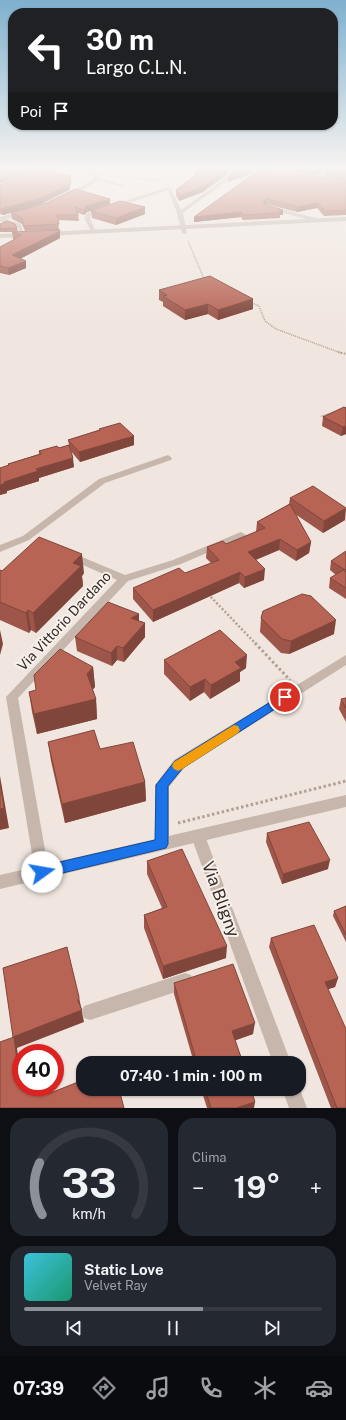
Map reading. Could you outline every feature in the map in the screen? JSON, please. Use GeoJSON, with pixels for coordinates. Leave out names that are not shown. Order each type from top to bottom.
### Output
{"type":"FeatureCollection","features":[{"type":"Feature","properties":{"kind":"street"},"geometry":{"type":"LineString","coordinates":[[2,220],[19,225],[23,235]]}},
{"type":"Feature","properties":{"kind":"street"},"geometry":{"type":"LineString","coordinates":[[88,220],[94,232]]}},
{"type":"Feature","properties":{"kind":"street"},"geometry":{"type":"LineString","coordinates":[[181,220],[184,233]]}},
{"type":"Feature","properties":{"kind":"street"},"geometry":{"type":"LineString","coordinates":[[39,234],[326,220]]}},
{"type":"Feature","properties":{"kind":"street"},"geometry":{"type":"LineString","coordinates":[[0,236],[31,235]]}},
{"type":"Feature","properties":{"kind":"street"},"geometry":{"type":"LineString","coordinates":[[324,416],[346,409]]}},
{"type":"Feature","properties":{"kind":"street"},"geometry":{"type":"LineString","coordinates":[[0,549],[26,538],[102,481],[168,458]]}},
{"type":"Feature","properties":{"kind":"street","name":"Via Vittorio Dardano"},"geometry":{"type":"LineString","coordinates":[[42,872],[12,697],[124,579],[177,562],[241,535]]}},
{"type":"Feature","properties":{"kind":"street"},"geometry":{"type":"LineString","coordinates":[[26,538],[41,544]]}},
{"type":"Feature","properties":{"kind":"street"},"geometry":{"type":"LineString","coordinates":[[63,553],[124,579]]}},
{"type":"Feature","properties":{"kind":"street"},"geometry":{"type":"LineString","coordinates":[[162,844],[162,785],[179,764],[346,659]]}},
{"type":"Feature","properties":{"kind":"street"},"geometry":{"type":"LineString","coordinates":[[0,882],[346,801]]}},
{"type":"Feature","properties":{"kind":"street","name":"Via Bligny"},"geometry":{"type":"LineString","coordinates":[[198,836],[237,964],[279,1056]]}},
{"type":"Feature","properties":{"kind":"street"},"geometry":{"type":"LineString","coordinates":[[90,1012],[200,976]]}},
{"type":"Feature","properties":{"kind":"street"},"geometry":{"type":"LineString","coordinates":[[294,1096],[298,1108]]}},
{"type":"Feature","properties":{"kind":"path"},"geometry":{"type":"LineString","coordinates":[[184,233],[203,278],[207,283]]}},
{"type":"Feature","properties":{"kind":"path"},"geometry":{"type":"LineString","coordinates":[[246,300],[259,306],[262,317],[269,325],[282,332],[346,354]]}},
{"type":"Feature","properties":{"kind":"path"},"geometry":{"type":"LineString","coordinates":[[204,590],[299,689]]}},
{"type":"Feature","properties":{"kind":"path"},"geometry":{"type":"LineString","coordinates":[[162,827],[346,781]]}},
{"type":"Feature","properties":{"kind":"building"},"geometry":{"type":"Polygon","coordinates":[[[22,220],[58,220],[59,224],[24,226],[22,220]]]}},
{"type":"Feature","properties":{"kind":"building"},"geometry":{"type":"Polygon","coordinates":[[[7,221],[15,224],[17,228],[0,229],[0,224],[7,221]]]}},
{"type":"Feature","properties":{"kind":"building"},"geometry":{"type":"Polygon","coordinates":[[[60,230],[12,255],[26,261],[8,268],[0,266],[0,247],[21,235],[12,232],[60,230]]]}},
{"type":"Feature","properties":{"kind":"building"},"geometry":{"type":"Polygon","coordinates":[[[210,276],[253,299],[218,310],[208,304],[185,310],[163,296],[167,295],[159,290],[210,276]]]}},
{"type":"Feature","properties":{"kind":"building"},"geometry":{"type":"Polygon","coordinates":[[[344,407],[346,408],[346,426],[343,427],[323,417],[344,407]]]}},
{"type":"Feature","properties":{"kind":"building"},"geometry":{"type":"Polygon","coordinates":[[[120,423],[134,436],[79,452],[68,440],[100,430],[99,429],[120,423]]]}},
{"type":"Feature","properties":{"kind":"building"},"geometry":{"type":"Polygon","coordinates":[[[69,445],[73,458],[36,469],[38,471],[4,482],[6,483],[0,485],[0,468],[9,465],[8,464],[41,454],[39,451],[57,446],[59,448],[69,445]]]}},
{"type":"Feature","properties":{"kind":"building"},"geometry":{"type":"Polygon","coordinates":[[[313,486],[346,508],[324,521],[290,498],[313,486]]]}},
{"type":"Feature","properties":{"kind":"building"},"geometry":{"type":"Polygon","coordinates":[[[290,504],[311,542],[297,550],[280,539],[248,552],[265,569],[245,577],[240,572],[153,610],[133,588],[179,568],[185,573],[219,560],[207,547],[223,541],[226,544],[265,528],[257,522],[290,504]]]}},
{"type":"Feature","properties":{"kind":"building"},"geometry":{"type":"Polygon","coordinates":[[[39,537],[82,554],[73,563],[81,566],[33,613],[28,610],[26,613],[0,602],[0,570],[2,571],[39,537]]]}},
{"type":"Feature","properties":{"kind":"building"},"geometry":{"type":"Polygon","coordinates":[[[346,551],[346,569],[345,570],[331,561],[346,551]]]}},
{"type":"Feature","properties":{"kind":"building"},"geometry":{"type":"Polygon","coordinates":[[[343,570],[346,572],[346,588],[330,578],[343,570]]]}},
{"type":"Feature","properties":{"kind":"building"},"geometry":{"type":"Polygon","coordinates":[[[302,594],[311,596],[336,620],[291,641],[282,639],[261,618],[263,611],[302,594]]]}},
{"type":"Feature","properties":{"kind":"building"},"geometry":{"type":"Polygon","coordinates":[[[108,602],[139,614],[131,618],[145,623],[123,648],[117,646],[111,653],[75,637],[108,602]]]}},
{"type":"Feature","properties":{"kind":"building"},"geometry":{"type":"Polygon","coordinates":[[[220,630],[247,655],[235,662],[241,668],[211,685],[205,679],[190,687],[164,660],[220,630]]]}},
{"type":"Feature","properties":{"kind":"building"},"geometry":{"type":"Polygon","coordinates":[[[60,649],[93,667],[87,674],[96,699],[34,714],[29,692],[36,690],[34,675],[60,649]]]}},
{"type":"Feature","properties":{"kind":"building"},"geometry":{"type":"Polygon","coordinates":[[[346,698],[346,708],[341,699],[346,698]]]}},
{"type":"Feature","properties":{"kind":"building"},"geometry":{"type":"Polygon","coordinates":[[[94,730],[100,749],[133,742],[145,782],[62,804],[48,742],[94,730]]]}},
{"type":"Feature","properties":{"kind":"building"},"geometry":{"type":"Polygon","coordinates":[[[0,781],[4,808],[0,809],[0,781]]]}},
{"type":"Feature","properties":{"kind":"building"},"geometry":{"type":"Polygon","coordinates":[[[309,822],[330,860],[283,874],[267,833],[309,822]]]}},
{"type":"Feature","properties":{"kind":"building"},"geometry":{"type":"Polygon","coordinates":[[[182,849],[227,946],[163,966],[144,915],[167,907],[147,861],[182,849]]]}},
{"type":"Feature","properties":{"kind":"building"},"geometry":{"type":"Polygon","coordinates":[[[346,906],[346,935],[334,911],[346,906]]]}},
{"type":"Feature","properties":{"kind":"building"},"geometry":{"type":"Polygon","coordinates":[[[314,925],[338,978],[325,982],[346,1029],[346,1108],[337,1108],[271,938],[314,925]]]}},
{"type":"Feature","properties":{"kind":"building"},"geometry":{"type":"Polygon","coordinates":[[[67,947],[79,997],[78,1001],[82,1010],[13,1037],[3,968],[67,947]]]}},
{"type":"Feature","properties":{"kind":"building"},"geometry":{"type":"Polygon","coordinates":[[[233,964],[255,1023],[232,1031],[241,1056],[195,1056],[174,983],[233,964]]]}},
{"type":"Feature","properties":{"kind":"building"},"geometry":{"type":"Polygon","coordinates":[[[14,1037],[15,1044],[12,1044],[12,1096],[64,1096],[64,1088],[76,1083],[76,1096],[121,1096],[124,1108],[0,1108],[0,1042],[14,1037]]]}},
{"type":"Feature","properties":{"kind":"building"},"geometry":{"type":"Polygon","coordinates":[[[207,1096],[253,1096],[255,1102],[236,1108],[211,1108],[207,1096]]]}},
{"type":"Feature","properties":{"kind":"slow traffic"},"geometry":{"type":"LineString","coordinates":[[178,766],[234,730]]}},
{"type":"Feature","properties":{"kind":"route"},"geometry":{"type":"LineString","coordinates":[[42,872],[162,844],[162,785],[179,764],[285,697]]}}]}
